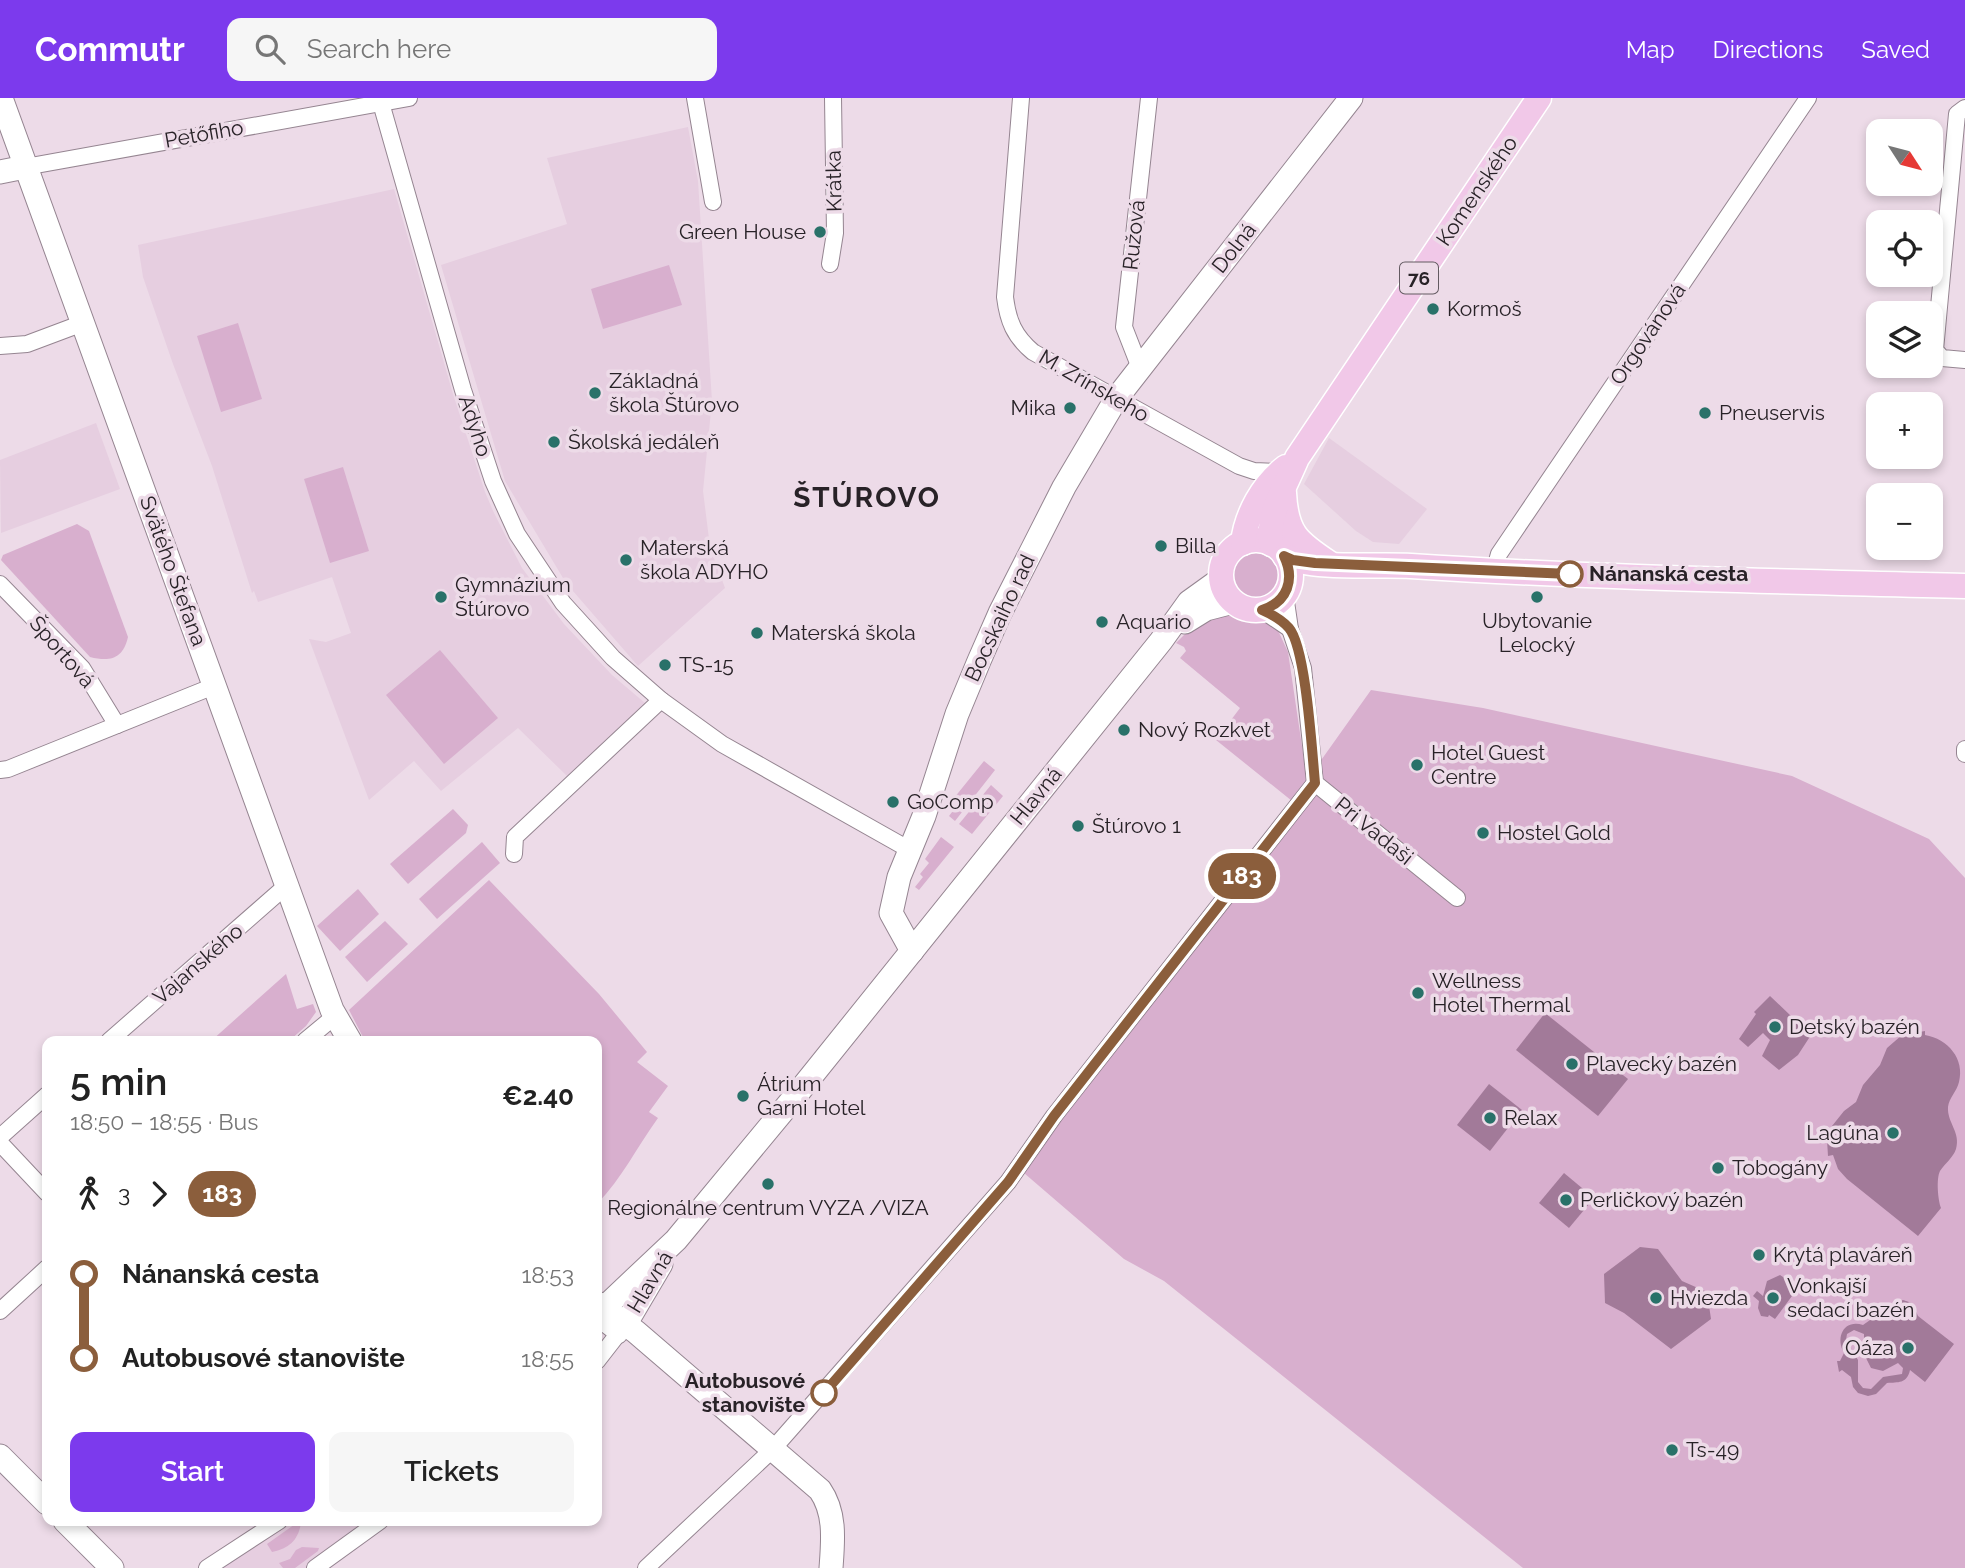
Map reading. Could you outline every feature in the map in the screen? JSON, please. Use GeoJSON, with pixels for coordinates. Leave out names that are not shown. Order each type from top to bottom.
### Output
{"type":"FeatureCollection","features":[{"type":"Feature","properties":{"kind":"main road","name":"Komenského"},"geometry":{"type":"LineString","coordinates":[[1287,473],[1539,98]]}},
{"type":"Feature","properties":{"kind":"main road","name":"76"},"geometry":{"type":"LineString","coordinates":[[1221,579],[1226,557],[1243,543],[1255,504],[1287,473]]}},
{"type":"Feature","properties":{"kind":"main road","name":"76"},"geometry":{"type":"LineString","coordinates":[[1287,473],[1271,524],[1278,550],[1290,569],[1287,590]]}},
{"type":"Feature","properties":{"kind":"main road"},"geometry":{"type":"LineString","coordinates":[[1287,473],[1286,519],[1304,547],[1330,563]]}},
{"type":"Feature","properties":{"kind":"main road"},"geometry":{"type":"LineString","coordinates":[[1243,543],[1260,541],[1293,560],[1373,566],[1965,586]]}},
{"type":"Feature","properties":{"kind":"main road"},"geometry":{"type":"LineString","coordinates":[[1221,579],[1226,594],[1233,602],[1246,609],[1262,610],[1276,604],[1287,590],[1301,581],[1373,566]]}},
{"type":"Feature","properties":{"kind":"street","name":"Svätého Štefana"},"geometry":{"type":"LineString","coordinates":[[1,98],[286,886],[335,1016],[347,1036]]}},
{"type":"Feature","properties":{"kind":"street","name":"Petőfiho"},"geometry":{"type":"LineString","coordinates":[[0,172],[409,98]]}},
{"type":"Feature","properties":{"kind":"street"},"geometry":{"type":"LineString","coordinates":[[695,98],[713,202]]}},
{"type":"Feature","properties":{"kind":"street","name":"Krátka"},"geometry":{"type":"LineString","coordinates":[[830,264],[835,233],[833,98]]}},
{"type":"Feature","properties":{"kind":"street","name":"M. Zrínskeho"},"geometry":{"type":"LineString","coordinates":[[1021,98],[1005,297],[1007,316],[1015,334],[1033,352],[1239,466]]}},
{"type":"Feature","properties":{"kind":"street","name":"Ružová"},"geometry":{"type":"LineString","coordinates":[[1140,369],[1124,327],[1149,98]]}},
{"type":"Feature","properties":{"kind":"street","name":"Dolná"},"geometry":{"type":"LineString","coordinates":[[1116,398],[1351,98]]}},
{"type":"Feature","properties":{"kind":"street","name":"Orgovánová"},"geometry":{"type":"LineString","coordinates":[[1494,572],[1499,554],[1808,98]]}},
{"type":"Feature","properties":{"kind":"street","name":"Adyho"},"geometry":{"type":"LineString","coordinates":[[382,103],[463,390],[493,481],[517,534],[563,603],[613,659],[661,700],[746,758],[910,850]]}},
{"type":"Feature","properties":{"kind":"street"},"geometry":{"type":"LineString","coordinates":[[1965,108],[1957,114],[1935,350],[1941,358],[1965,360]]}},
{"type":"Feature","properties":{"kind":"street"},"geometry":{"type":"LineString","coordinates":[[0,346],[27,344],[83,323]]}},
{"type":"Feature","properties":{"kind":"street","name":"Bocskaiho rad"},"geometry":{"type":"LineString","coordinates":[[910,850],[924,816],[957,714],[1000,613],[1064,488],[1116,398]]}},
{"type":"Feature","properties":{"kind":"street"},"geometry":{"type":"LineString","coordinates":[[1239,466],[1254,471],[1287,473]]}},
{"type":"Feature","properties":{"kind":"street"},"geometry":{"type":"LineString","coordinates":[[1239,466],[1254,485],[1255,504]]}},
{"type":"Feature","properties":{"kind":"street","name":"Hlavná"},"geometry":{"type":"LineString","coordinates":[[602,1354],[622,1330],[676,1240],[912,951],[1161,641],[1189,602],[1221,579]]}},
{"type":"Feature","properties":{"kind":"street","name":"Športová"},"geometry":{"type":"LineString","coordinates":[[0,584],[82,668],[117,724]]}},
{"type":"Feature","properties":{"kind":"street","name":"Pri Vadaši"},"geometry":{"type":"LineString","coordinates":[[1287,590],[1290,629],[1303,668],[1315,783],[1457,898]]}},
{"type":"Feature","properties":{"kind":"street","name":"Hlavná"},"geometry":{"type":"LineString","coordinates":[[1161,641],[1206,609],[1233,602]]}},
{"type":"Feature","properties":{"kind":"street"},"geometry":{"type":"LineString","coordinates":[[1262,610],[1290,629]]}},
{"type":"Feature","properties":{"kind":"street"},"geometry":{"type":"LineString","coordinates":[[0,770],[214,687]]}},
{"type":"Feature","properties":{"kind":"street"},"geometry":{"type":"LineString","coordinates":[[514,853],[515,836],[661,700]]}},
{"type":"Feature","properties":{"kind":"street"},"geometry":{"type":"LineString","coordinates":[[646,1568],[772,1450],[1008,1182],[1054,1116],[1315,783]]}},
{"type":"Feature","properties":{"kind":"street"},"geometry":{"type":"LineString","coordinates":[[910,850],[899,877],[891,913],[912,951]]}},
{"type":"Feature","properties":{"kind":"street","name":"Vajanského"},"geometry":{"type":"LineString","coordinates":[[115,1036],[286,886]]}},
{"type":"Feature","properties":{"kind":"street"},"geometry":{"type":"LineString","coordinates":[[310,1036],[335,1016]]}},
{"type":"Feature","properties":{"kind":"street"},"geometry":{"type":"LineString","coordinates":[[0,1137],[42,1099]]}},
{"type":"Feature","properties":{"kind":"street"},"geometry":{"type":"LineString","coordinates":[[0,1143],[42,1188]]}},
{"type":"Feature","properties":{"kind":"street","name":"Hlavná"},"geometry":{"type":"LineString","coordinates":[[602,1307],[676,1240]]}},
{"type":"Feature","properties":{"kind":"street"},"geometry":{"type":"LineString","coordinates":[[0,1311],[42,1273]]}},
{"type":"Feature","properties":{"kind":"street"},"geometry":{"type":"LineString","coordinates":[[602,1313],[820,1490],[825,1497],[832,1524],[831,1568]]}},
{"type":"Feature","properties":{"kind":"street"},"geometry":{"type":"LineString","coordinates":[[0,1456],[42,1498]]}},
{"type":"Feature","properties":{"kind":"street"},"geometry":{"type":"LineString","coordinates":[[70,1526],[113,1568]]}},
{"type":"Feature","properties":{"kind":"street"},"geometry":{"type":"LineString","coordinates":[[207,1568],[271,1526]]}},
{"type":"Feature","properties":{"kind":"street"},"geometry":{"type":"LineString","coordinates":[[315,1568],[373,1526]]}},
{"type":"Feature","properties":{"kind":"shaded area","name":"Základná škola Štúrovo"},"geometry":{"type":"Polygon","coordinates":[[[688,127],[698,181],[712,401],[703,491],[710,547],[725,588],[638,666],[566,583],[505,481],[441,265],[567,224],[547,158],[688,127]]]}},
{"type":"Feature","properties":{"kind":"shaded area","name":"Gymnázium Štúrovo"},"geometry":{"type":"Polygon","coordinates":[[[394,189],[453,394],[494,513],[522,568],[564,624],[612,675],[645,703],[567,776],[518,728],[441,791],[414,761],[369,800],[309,639],[326,642],[351,633],[332,577],[258,602],[254,591],[252,593],[212,466],[143,277],[138,245],[394,189]]]}},
{"type":"Feature","properties":{"kind":"shaded area"},"geometry":{"type":"Polygon","coordinates":[[[669,265],[682,305],[603,329],[591,289],[669,265]]]}},
{"type":"Feature","properties":{"kind":"shaded area"},"geometry":{"type":"Polygon","coordinates":[[[238,323],[262,399],[221,412],[197,336],[238,323]]]}},
{"type":"Feature","properties":{"kind":"shaded area"},"geometry":{"type":"Polygon","coordinates":[[[96,423],[120,489],[1,533],[0,460],[96,423]]]}},
{"type":"Feature","properties":{"kind":"shaded area"},"geometry":{"type":"Polygon","coordinates":[[[1329,438],[1427,509],[1399,544],[1373,542],[1356,531],[1304,484],[1329,438]]]}},
{"type":"Feature","properties":{"kind":"shaded area"},"geometry":{"type":"Polygon","coordinates":[[[343,467],[369,551],[330,563],[304,479],[343,467]]]}},
{"type":"Feature","properties":{"kind":"shaded area"},"geometry":{"type":"Polygon","coordinates":[[[77,524],[89,531],[128,637],[123,650],[109,659],[90,657],[1,560],[3,555],[77,524]]]}},
{"type":"Feature","properties":{"kind":"shaded area"},"geometry":{"type":"Polygon","coordinates":[[[1256,551],[1274,558],[1281,576],[1274,594],[1256,601],[1238,594],[1231,576],[1238,558],[1256,551]]]}},
{"type":"Feature","properties":{"kind":"shaded area"},"geometry":{"type":"Polygon","coordinates":[[[1219,611],[1240,612],[1252,618],[1259,616],[1275,624],[1288,652],[1307,780],[1371,690],[1483,708],[1792,776],[1929,839],[1965,878],[1965,1568],[1523,1568],[1164,1281],[1124,1259],[1024,1173],[1018,1155],[1292,801],[1216,740],[1240,708],[1180,658],[1186,651],[1176,643],[1192,627],[1219,611]]]}},
{"type":"Feature","properties":{"kind":"shaded area"},"geometry":{"type":"Polygon","coordinates":[[[440,650],[498,718],[444,764],[386,695],[440,650]]]}},
{"type":"Feature","properties":{"kind":"shaded area"},"geometry":{"type":"Polygon","coordinates":[[[984,761],[995,770],[955,821],[949,816],[959,803],[954,798],[984,761]]]}},
{"type":"Feature","properties":{"kind":"shaded area"},"geometry":{"type":"Polygon","coordinates":[[[991,785],[1003,796],[972,834],[959,824],[991,785]]]}},
{"type":"Feature","properties":{"kind":"shaded area"},"geometry":{"type":"Polygon","coordinates":[[[453,809],[468,825],[466,833],[408,884],[390,864],[453,809]]]}},
{"type":"Feature","properties":{"kind":"shaded area"},"geometry":{"type":"Polygon","coordinates":[[[941,837],[954,847],[919,890],[915,887],[923,877],[920,874],[929,863],[925,859],[941,837]]]}},
{"type":"Feature","properties":{"kind":"shaded area"},"geometry":{"type":"Polygon","coordinates":[[[482,842],[500,863],[437,919],[419,899],[482,842]]]}},
{"type":"Feature","properties":{"kind":"shaded area"},"geometry":{"type":"Polygon","coordinates":[[[489,880],[599,994],[647,1052],[637,1062],[668,1086],[649,1112],[658,1118],[602,1198],[602,1036],[362,1036],[349,1010],[489,880]]]}},
{"type":"Feature","properties":{"kind":"shaded area"},"geometry":{"type":"Polygon","coordinates":[[[358,889],[379,914],[340,951],[317,926],[358,889]]]}},
{"type":"Feature","properties":{"kind":"shaded area"},"geometry":{"type":"Polygon","coordinates":[[[385,921],[408,944],[367,982],[345,957],[385,921]]]}},
{"type":"Feature","properties":{"kind":"shaded area"},"geometry":{"type":"Polygon","coordinates":[[[286,974],[297,1009],[313,1004],[316,1012],[295,1036],[217,1036],[286,974]]]}},
{"type":"Feature","properties":{"kind":"shaded area","name":"Detský bazén"},"geometry":{"type":"Polygon","coordinates":[[[1770,996],[1811,1035],[1798,1055],[1779,1070],[1762,1056],[1770,1040],[1763,1033],[1748,1047],[1739,1039],[1756,1014],[1754,1012],[1770,996]]]}},
{"type":"Feature","properties":{"kind":"shaded area","name":"Plavecký bazén"},"geometry":{"type":"Polygon","coordinates":[[[1545,1013],[1628,1079],[1598,1116],[1516,1050],[1545,1013]]]}},
{"type":"Feature","properties":{"kind":"shaded area","name":"Lagúna"},"geometry":{"type":"Polygon","coordinates":[[[1925,1031],[1925,1035],[1941,1041],[1953,1051],[1960,1074],[1948,1107],[1957,1143],[1955,1152],[1939,1175],[1941,1208],[1918,1236],[1847,1179],[1838,1169],[1833,1155],[1828,1156],[1827,1140],[1832,1126],[1844,1111],[1856,1102],[1863,1085],[1880,1065],[1887,1048],[1902,1035],[1925,1031]]]}},
{"type":"Feature","properties":{"kind":"shaded area","name":"Relax"},"geometry":{"type":"Polygon","coordinates":[[[1489,1084],[1522,1110],[1490,1151],[1457,1125],[1489,1084]]]}},
{"type":"Feature","properties":{"kind":"shaded area","name":"Perličkový bazén"},"geometry":{"type":"Polygon","coordinates":[[[1564,1173],[1594,1198],[1569,1228],[1539,1203],[1564,1173]]]}},
{"type":"Feature","properties":{"kind":"shaded area","name":"Hviezda"},"geometry":{"type":"Polygon","coordinates":[[[1640,1247],[1658,1249],[1682,1281],[1707,1292],[1711,1319],[1671,1349],[1624,1313],[1605,1303],[1604,1274],[1640,1247]]]}},
{"type":"Feature","properties":{"kind":"shaded area","name":"Vonkajší sedací bazén"},"geometry":{"type":"Polygon","coordinates":[[[1780,1275],[1792,1283],[1792,1296],[1775,1319],[1769,1315],[1761,1316],[1759,1301],[1753,1296],[1757,1291],[1763,1296],[1767,1281],[1780,1275]]]}},
{"type":"Feature","properties":{"kind":"shaded area","name":"Oáza"},"geometry":{"type":"Polygon","coordinates":[[[1903,1300],[1912,1303],[1918,1316],[1954,1344],[1925,1382],[1910,1370],[1904,1380],[1887,1383],[1876,1394],[1868,1396],[1858,1393],[1853,1387],[1851,1377],[1842,1370],[1839,1372],[1837,1361],[1840,1361],[1844,1353],[1841,1347],[1843,1331],[1851,1325],[1863,1325],[1894,1303],[1903,1300]],[[1854,1330],[1847,1334],[1846,1340],[1858,1360],[1858,1382],[1863,1388],[1871,1389],[1883,1377],[1902,1374],[1903,1368],[1898,1363],[1883,1371],[1871,1368],[1864,1354],[1864,1334],[1854,1330]]]}},
{"type":"Feature","properties":{"kind":"shaded area"},"geometry":{"type":"Polygon","coordinates":[[[261,1526],[388,1526],[330,1568],[198,1568],[261,1526]]]}},
{"type":"Feature","properties":{"kind":"shaded area"},"geometry":{"type":"Polygon","coordinates":[[[292,1526],[300,1526],[295,1539],[288,1546],[272,1552],[267,1544],[292,1526]]]}},
{"type":"Feature","properties":{"kind":"shaded area"},"geometry":{"type":"Polygon","coordinates":[[[302,1547],[319,1548],[295,1568],[283,1568],[279,1563],[290,1559],[296,1550],[302,1547]]]}},
{"type":"Feature","properties":{"kind":"bus line","name":"183"},"geometry":{"type":"LineString","coordinates":[[824,1393],[1008,1182],[1054,1116],[1315,783],[1303,668],[1296,644],[1290,629],[1262,610],[1279,601],[1289,587],[1290,569],[1284,556],[1315,563],[1570,574]]}},
{"type":"Feature","properties":{"kind":"place","name":"Green House"},"geometry":{"type":"Point","coordinates":[820,232]}},
{"type":"Feature","properties":{"kind":"place","name":"Kormoš"},"geometry":{"type":"Point","coordinates":[1433,309]}},
{"type":"Feature","properties":{"kind":"place","name":"Základná škola Štúrovo"},"geometry":{"type":"Point","coordinates":[595,393]}},
{"type":"Feature","properties":{"kind":"place","name":"Mika"},"geometry":{"type":"Point","coordinates":[1070,408]}},
{"type":"Feature","properties":{"kind":"place","name":"Pneuservis"},"geometry":{"type":"Point","coordinates":[1705,413]}},
{"type":"Feature","properties":{"kind":"place","name":"Školská jedáleň"},"geometry":{"type":"Point","coordinates":[554,442]}},
{"type":"Feature","properties":{"kind":"place","name":"Billa"},"geometry":{"type":"Point","coordinates":[1161,546]}},
{"type":"Feature","properties":{"kind":"place","name":"Materská škola ADYHO"},"geometry":{"type":"Point","coordinates":[626,560]}},
{"type":"Feature","properties":{"kind":"place","name":"Nánanská cesta"},"geometry":{"type":"Point","coordinates":[1570,574]}},
{"type":"Feature","properties":{"kind":"place","name":"Gymnázium Štúrovo"},"geometry":{"type":"Point","coordinates":[441,597]}},
{"type":"Feature","properties":{"kind":"place","name":"Ubytovanie Lelocký"},"geometry":{"type":"Point","coordinates":[1537,597]}},
{"type":"Feature","properties":{"kind":"place","name":"Aquario"},"geometry":{"type":"Point","coordinates":[1102,622]}},
{"type":"Feature","properties":{"kind":"place","name":"Materská škola"},"geometry":{"type":"Point","coordinates":[757,633]}},
{"type":"Feature","properties":{"kind":"place","name":"TS-15"},"geometry":{"type":"Point","coordinates":[665,665]}},
{"type":"Feature","properties":{"kind":"place","name":"Nový Rozkvet"},"geometry":{"type":"Point","coordinates":[1124,730]}},
{"type":"Feature","properties":{"kind":"place","name":"Hotel Guest Centre"},"geometry":{"type":"Point","coordinates":[1417,765]}},
{"type":"Feature","properties":{"kind":"place","name":"GoComp"},"geometry":{"type":"Point","coordinates":[893,802]}},
{"type":"Feature","properties":{"kind":"place","name":"Štúrovo 1"},"geometry":{"type":"Point","coordinates":[1078,826]}},
{"type":"Feature","properties":{"kind":"place","name":"Hostel Gold"},"geometry":{"type":"Point","coordinates":[1483,833]}},
{"type":"Feature","properties":{"kind":"place","name":"Wellness Hotel Thermal"},"geometry":{"type":"Point","coordinates":[1418,993]}},
{"type":"Feature","properties":{"kind":"place","name":"Detský bazén"},"geometry":{"type":"Point","coordinates":[1775,1027]}},
{"type":"Feature","properties":{"kind":"place","name":"Plavecký bazén"},"geometry":{"type":"Point","coordinates":[1572,1064]}},
{"type":"Feature","properties":{"kind":"place","name":"Átrium Garni Hotel"},"geometry":{"type":"Point","coordinates":[743,1096]}},
{"type":"Feature","properties":{"kind":"place","name":"Relax"},"geometry":{"type":"Point","coordinates":[1490,1118]}},
{"type":"Feature","properties":{"kind":"place","name":"Lagúna"},"geometry":{"type":"Point","coordinates":[1893,1133]}},
{"type":"Feature","properties":{"kind":"place","name":"Tobogány"},"geometry":{"type":"Point","coordinates":[1718,1168]}},
{"type":"Feature","properties":{"kind":"place","name":"Regionálne centrum VYZA /VIZA"},"geometry":{"type":"Point","coordinates":[768,1184]}},
{"type":"Feature","properties":{"kind":"place","name":"Perličkový bazén"},"geometry":{"type":"Point","coordinates":[1566,1200]}},
{"type":"Feature","properties":{"kind":"place","name":"Krytá plaváreň"},"geometry":{"type":"Point","coordinates":[1759,1255]}},
{"type":"Feature","properties":{"kind":"place","name":"Hviezda"},"geometry":{"type":"Point","coordinates":[1656,1298]}},
{"type":"Feature","properties":{"kind":"place","name":"Vonkajší sedací bazén"},"geometry":{"type":"Point","coordinates":[1773,1298]}},
{"type":"Feature","properties":{"kind":"place","name":"Oáza"},"geometry":{"type":"Point","coordinates":[1908,1348]}},
{"type":"Feature","properties":{"kind":"place","name":"Autobusové stanovište"},"geometry":{"type":"Point","coordinates":[824,1393]}},
{"type":"Feature","properties":{"kind":"place","name":"Ts-49"},"geometry":{"type":"Point","coordinates":[1672,1450]}},
{"type":"Feature","properties":{"kind":"district","name":"ŠTÚROVO"},"geometry":{"type":"Point","coordinates":[867,497]}}]}
